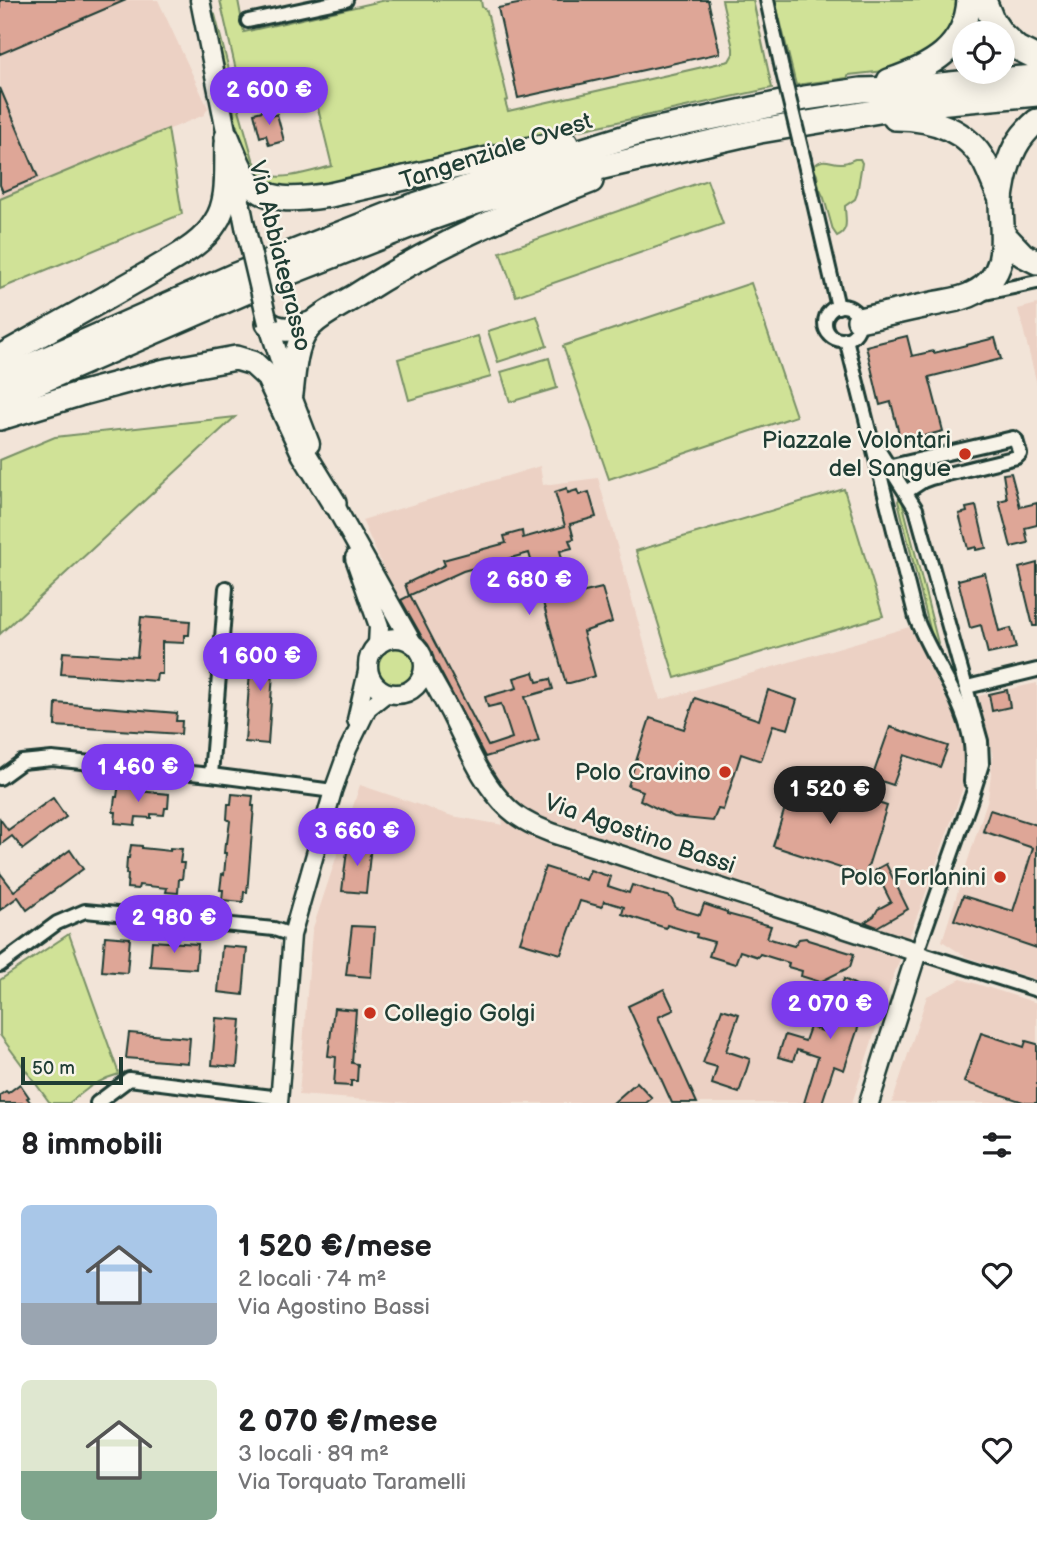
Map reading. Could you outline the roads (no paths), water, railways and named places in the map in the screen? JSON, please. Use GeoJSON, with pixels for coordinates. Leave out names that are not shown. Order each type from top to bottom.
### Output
{"type":"FeatureCollection","features":[{"type":"Feature","properties":{"kind":"highway"},"geometry":{"type":"LineString","coordinates":[[860,90],[909,74],[938,58],[960,33],[969,0]]}},
{"type":"Feature","properties":{"kind":"highway"},"geometry":{"type":"LineString","coordinates":[[984,0],[993,21]]}},
{"type":"Feature","properties":{"kind":"highway"},"geometry":{"type":"LineString","coordinates":[[1015,46],[1037,58]]}},
{"type":"Feature","properties":{"kind":"highway","name":"Tangenziale Ovest"},"geometry":{"type":"LineString","coordinates":[[0,379],[233,276],[392,214],[639,132],[794,100],[860,90],[1037,77]]}},
{"type":"Feature","properties":{"kind":"highway","name":"Tangenziale Ovest"},"geometry":{"type":"LineString","coordinates":[[0,398],[289,273],[409,226],[559,177],[760,131],[915,105],[1037,94]]}},
{"type":"Feature","properties":{"kind":"highway"},"geometry":{"type":"LineString","coordinates":[[847,117],[916,118],[939,123],[951,129],[971,144],[980,155],[1001,199]]}},
{"type":"Feature","properties":{"kind":"highway"},"geometry":{"type":"LineString","coordinates":[[859,320],[966,297],[982,288],[993,275],[1001,258],[1004,235],[1001,199],[1007,166],[1013,148],[1037,121]]}},
{"type":"Feature","properties":{"kind":"highway"},"geometry":{"type":"LineString","coordinates":[[227,137],[244,175],[257,189],[275,198],[304,199],[536,148],[639,132]]}},
{"type":"Feature","properties":{"kind":"highway"},"geometry":{"type":"LineString","coordinates":[[0,357],[184,252],[205,236],[217,222],[223,203],[227,137]]}},
{"type":"Feature","properties":{"kind":"highway"},"geometry":{"type":"LineString","coordinates":[[268,323],[285,330],[311,324],[448,243],[563,192],[673,150]]}},
{"type":"Feature","properties":{"kind":"highway"},"geometry":{"type":"LineString","coordinates":[[1004,235],[1023,255],[1037,262]]}},
{"type":"Feature","properties":{"kind":"highway"},"geometry":{"type":"LineString","coordinates":[[291,394],[297,351],[311,324]]}},
{"type":"Feature","properties":{"kind":"highway"},"geometry":{"type":"LineString","coordinates":[[0,418],[165,371],[236,358],[253,363],[268,377],[304,454],[337,509]]}},
{"type":"Feature","properties":{"kind":"main road","name":"Via Abbiategrasso"},"geometry":{"type":"LineString","coordinates":[[200,0],[245,226],[268,323],[291,394],[337,509],[379,626],[378,645]]}},
{"type":"Feature","properties":{"kind":"main road","name":"Via Abbiategrasso"},"geometry":{"type":"LineString","coordinates":[[337,509],[412,643]]}},
{"type":"Feature","properties":{"kind":"main road"},"geometry":{"type":"LineString","coordinates":[[395,638],[412,643],[419,649],[425,666],[415,688],[397,695],[377,687],[368,667],[369,658],[378,645],[395,638]]}},
{"type":"Feature","properties":{"kind":"main road","name":"Via Agostino Bassi"},"geometry":{"type":"LineString","coordinates":[[425,666],[493,792],[517,816],[564,837],[917,952]]}},
{"type":"Feature","properties":{"kind":"main road"},"geometry":{"type":"LineString","coordinates":[[415,688],[431,691],[447,705]]}},
{"type":"Feature","properties":{"kind":"main road"},"geometry":{"type":"LineString","coordinates":[[869,1103],[917,952]]}},
{"type":"Feature","properties":{"kind":"street"},"geometry":{"type":"LineString","coordinates":[[248,20],[346,0]]}},
{"type":"Feature","properties":{"kind":"street"},"geometry":{"type":"LineString","coordinates":[[767,0],[838,307]]}},
{"type":"Feature","properties":{"kind":"street"},"geometry":{"type":"LineString","coordinates":[[966,297],[1037,282]]}},
{"type":"Feature","properties":{"kind":"street"},"geometry":{"type":"LineString","coordinates":[[838,307],[854,310],[859,320],[858,330],[846,339],[836,338],[826,327],[830,312],[838,307]]}},
{"type":"Feature","properties":{"kind":"street"},"geometry":{"type":"LineString","coordinates":[[846,339],[873,440],[884,468],[916,618],[958,703],[970,739],[972,772],[968,807]]}},
{"type":"Feature","properties":{"kind":"street"},"geometry":{"type":"LineString","coordinates":[[884,468],[1013,438],[1016,440],[1020,454],[1017,457],[931,478],[906,492]]}},
{"type":"Feature","properties":{"kind":"street"},"geometry":{"type":"LineString","coordinates":[[884,468],[906,492],[916,509],[967,687],[982,755],[982,764],[968,807],[917,952],[1037,990]]}},
{"type":"Feature","properties":{"kind":"street"},"geometry":{"type":"LineString","coordinates":[[211,775],[226,588]]}},
{"type":"Feature","properties":{"kind":"street"},"geometry":{"type":"LineString","coordinates":[[937,664],[950,663],[957,653]]}},
{"type":"Feature","properties":{"kind":"street"},"geometry":{"type":"LineString","coordinates":[[97,1103],[129,1080],[279,1100],[292,935],[333,791],[348,749],[368,667]]}},
{"type":"Feature","properties":{"kind":"street"},"geometry":{"type":"LineString","coordinates":[[967,687],[1037,670]]}},
{"type":"Feature","properties":{"kind":"street"},"geometry":{"type":"LineString","coordinates":[[348,749],[368,708],[387,693]]}},
{"type":"Feature","properties":{"kind":"street"},"geometry":{"type":"LineString","coordinates":[[0,778],[22,762],[52,759],[333,791]]}},
{"type":"Feature","properties":{"kind":"street"},"geometry":{"type":"LineString","coordinates":[[0,965],[57,923],[86,911],[274,929],[292,935]]}},
{"type":"Feature","properties":{"kind":"place","name":"Piazzale Volontari del Sangue"},"geometry":{"type":"Point","coordinates":[965,454]}},
{"type":"Feature","properties":{"kind":"place","name":"Polo Cravino"},"geometry":{"type":"Point","coordinates":[725,772]}},
{"type":"Feature","properties":{"kind":"place","name":"Polo Forlanini"},"geometry":{"type":"Point","coordinates":[1000,877]}},
{"type":"Feature","properties":{"kind":"place","name":"Collegio Golgi"},"geometry":{"type":"Point","coordinates":[370,1013]}}]}
